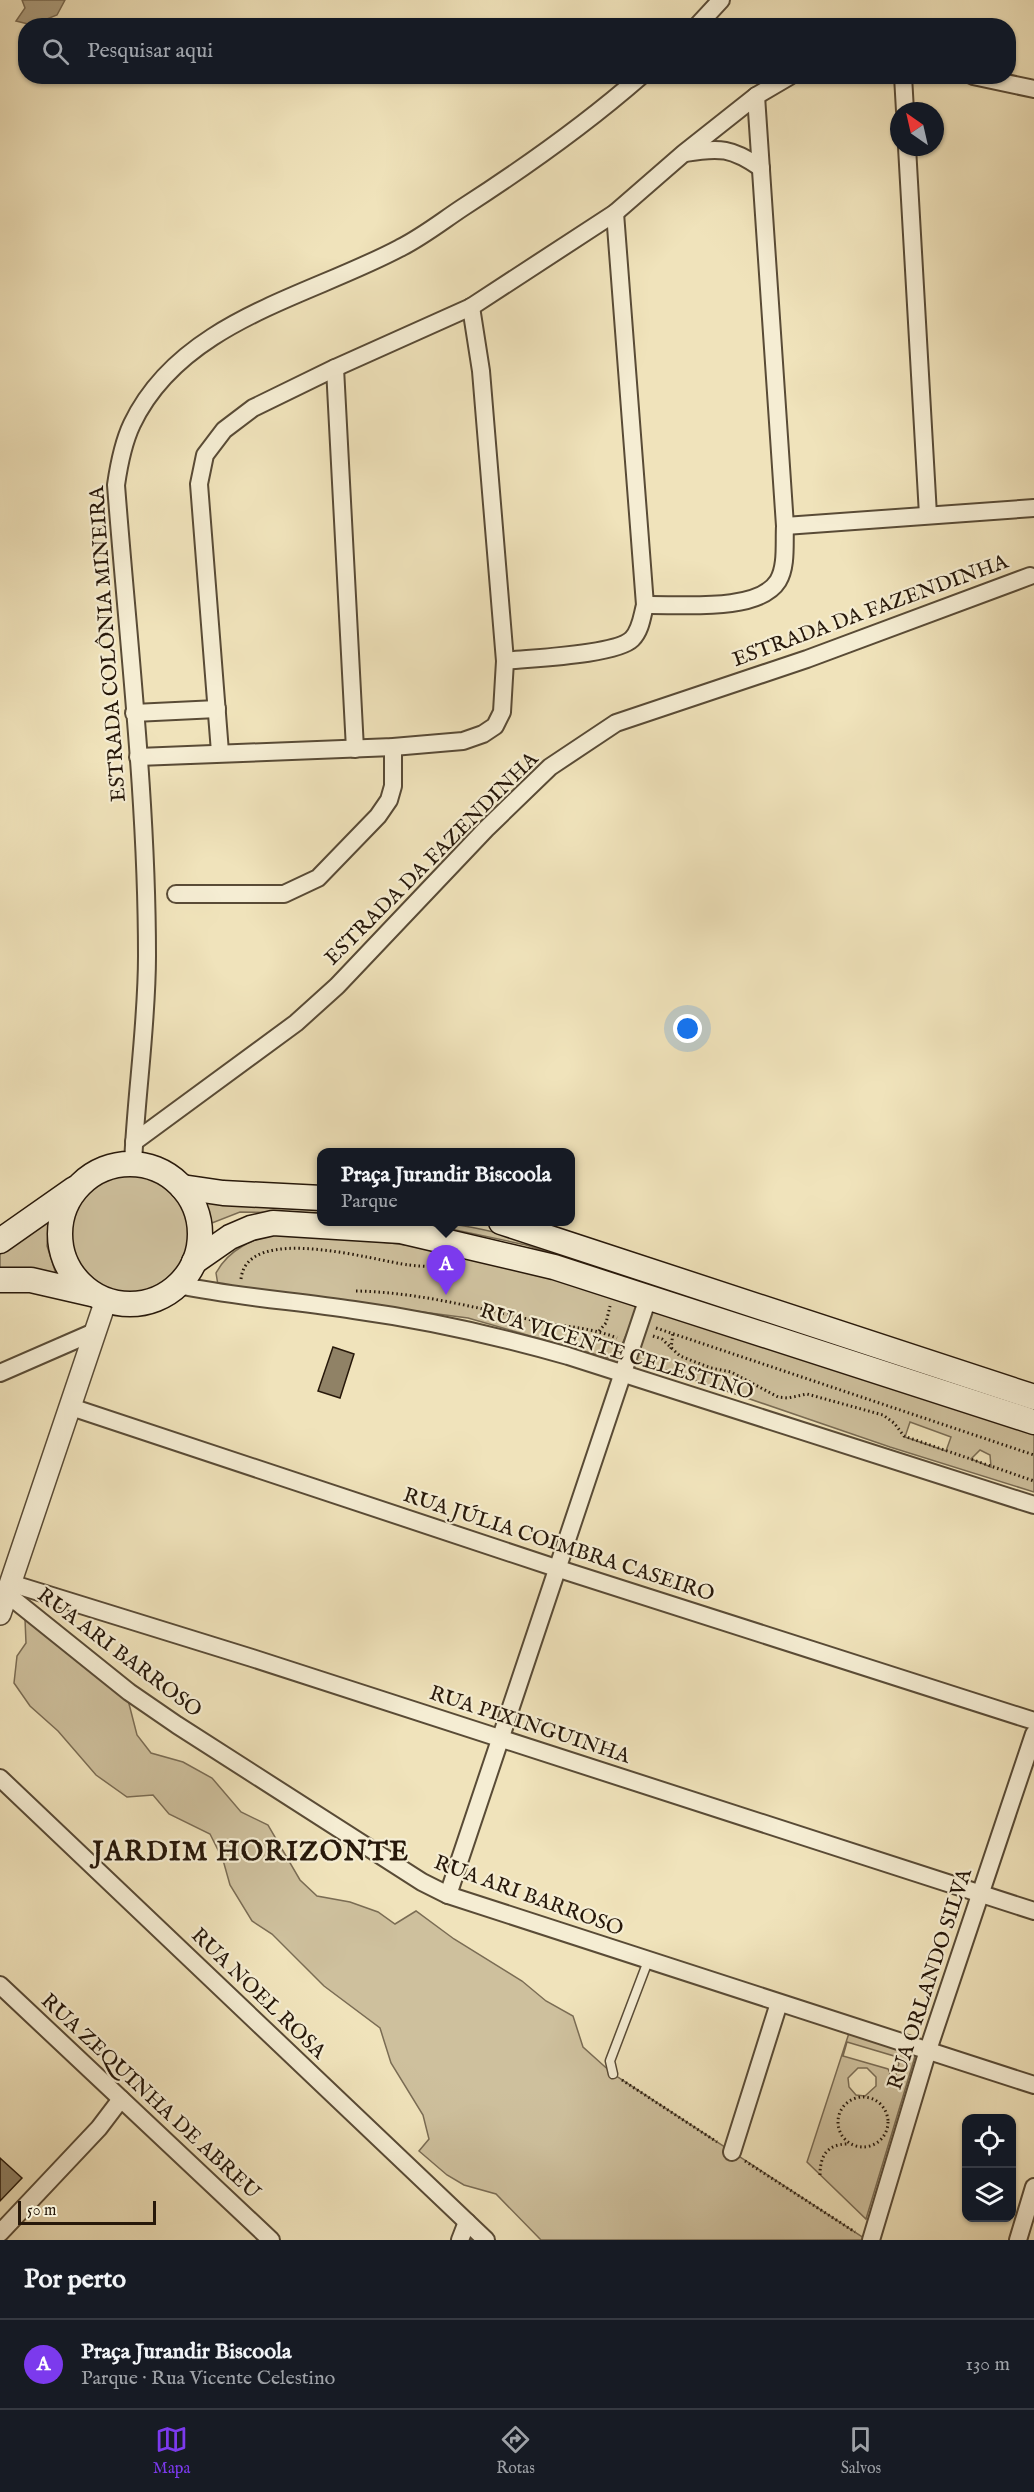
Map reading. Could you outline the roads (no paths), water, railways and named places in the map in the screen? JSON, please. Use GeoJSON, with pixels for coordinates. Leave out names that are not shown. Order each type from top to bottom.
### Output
{"type":"FeatureCollection","features":[{"type":"Feature","properties":{"kind":"main road"},"geometry":{"type":"LineString","coordinates":[[0,1241],[83,1183],[134,1153],[182,1187],[193,1203],[200,1223],[200,1243],[194,1262],[178,1286],[162,1297],[144,1303],[124,1304],[31,1280],[0,1280]]}},
{"type":"Feature","properties":{"kind":"main road"},"geometry":{"type":"LineString","coordinates":[[83,1183],[69,1199],[62,1219],[60,1240],[70,1270],[76,1280],[99,1297]]}},
{"type":"Feature","properties":{"kind":"main road"},"geometry":{"type":"LineString","coordinates":[[182,1187],[223,1193],[317,1198]]}},
{"type":"Feature","properties":{"kind":"main road"},"geometry":{"type":"LineString","coordinates":[[194,1262],[230,1237],[251,1228],[273,1223],[317,1225]]}},
{"type":"Feature","properties":{"kind":"main road"},"geometry":{"type":"LineString","coordinates":[[343,1226],[413,1233],[517,1257],[1034,1422]]}},
{"type":"Feature","properties":{"kind":"main road"},"geometry":{"type":"LineString","coordinates":[[516,1226],[1034,1397]]}},
{"type":"Feature","properties":{"kind":"street"},"geometry":{"type":"LineString","coordinates":[[704,18],[721,0]]}},
{"type":"Feature","properties":{"kind":"street","name":"ESTRADA COLÔNIA MINEIRA"},"geometry":{"type":"LineString","coordinates":[[134,1153],[145,1018],[147,955],[138,757],[116,485],[121,453],[132,425],[153,389],[184,357],[233,325],[401,248],[511,177],[602,111],[632,84]]}},
{"type":"Feature","properties":{"kind":"street"},"geometry":{"type":"LineString","coordinates":[[220,752],[198,484],[205,455],[224,430],[253,408],[335,368],[471,307],[615,213],[684,153],[756,96],[776,84]]}},
{"type":"Feature","properties":{"kind":"street"},"geometry":{"type":"LineString","coordinates":[[903,84],[904,102]]}},
{"type":"Feature","properties":{"kind":"street"},"geometry":{"type":"LineString","coordinates":[[1011,84],[1034,89]]}},
{"type":"Feature","properties":{"kind":"street"},"geometry":{"type":"LineString","coordinates":[[645,605],[744,602],[767,593],[778,581],[783,567],[785,526],[756,96]]}},
{"type":"Feature","properties":{"kind":"street"},"geometry":{"type":"LineString","coordinates":[[684,153],[715,148],[723,149],[739,153],[761,168]]}},
{"type":"Feature","properties":{"kind":"street"},"geometry":{"type":"LineString","coordinates":[[908,156],[928,514]]}},
{"type":"Feature","properties":{"kind":"street"},"geometry":{"type":"LineString","coordinates":[[505,661],[616,648],[634,637],[645,605],[615,213]]}},
{"type":"Feature","properties":{"kind":"street"},"geometry":{"type":"LineString","coordinates":[[138,757],[393,747],[463,741],[483,735],[495,726],[502,712],[505,661],[481,371],[471,307]]}},
{"type":"Feature","properties":{"kind":"street"},"geometry":{"type":"LineString","coordinates":[[335,368],[356,748]]}},
{"type":"Feature","properties":{"kind":"street"},"geometry":{"type":"LineString","coordinates":[[785,526],[1034,508]]}},
{"type":"Feature","properties":{"kind":"street","name":"ESTRADA DA FAZENDINHA"},"geometry":{"type":"LineString","coordinates":[[134,1153],[296,1023],[337,986],[486,829],[550,767],[616,723],[807,659],[1030,576]]}},
{"type":"Feature","properties":{"kind":"street"},"geometry":{"type":"LineString","coordinates":[[134,714],[217,710]]}},
{"type":"Feature","properties":{"kind":"street"},"geometry":{"type":"LineString","coordinates":[[176,894],[284,894],[318,878],[378,816],[389,800],[393,786],[393,747]]}},
{"type":"Feature","properties":{"kind":"street","name":"RUA VICENTE CELESTINO"},"geometry":{"type":"LineString","coordinates":[[178,1286],[219,1294],[354,1310],[500,1336],[1034,1505]]}},
{"type":"Feature","properties":{"kind":"street"},"geometry":{"type":"LineString","coordinates":[[0,1614],[94,1332],[99,1297]]}},
{"type":"Feature","properties":{"kind":"street"},"geometry":{"type":"LineString","coordinates":[[448,1894],[648,1298]]}},
{"type":"Feature","properties":{"kind":"street"},"geometry":{"type":"LineString","coordinates":[[0,1373],[94,1332]]}},
{"type":"Feature","properties":{"kind":"street","name":"RUA JÚLIA COIMBRA CASEIRO"},"geometry":{"type":"LineString","coordinates":[[70,1407],[556,1568],[1034,1721]]}},
{"type":"Feature","properties":{"kind":"street","name":"RUA PIXINGUINHA"},"geometry":{"type":"LineString","coordinates":[[9,1589],[500,1738],[1034,1911]]}},
{"type":"Feature","properties":{"kind":"street","name":"RUA ARI BARROSO"},"geometry":{"type":"LineString","coordinates":[[9,1589],[129,1692],[422,1882],[448,1894],[648,1961],[1034,2085]]}},
{"type":"Feature","properties":{"kind":"street","name":"RUA ORLANDO SILVA"},"geometry":{"type":"LineString","coordinates":[[871,2240],[928,2050],[1034,1734]]}},
{"type":"Feature","properties":{"kind":"street","name":"RUA NOEL ROSA"},"geometry":{"type":"LineString","coordinates":[[0,1778],[486,2240]]}},
{"type":"Feature","properties":{"kind":"street","name":"RUA ZEQUINHA DE ABREU"},"geometry":{"type":"LineString","coordinates":[[0,1984],[272,2240]]}},
{"type":"Feature","properties":{"kind":"street"},"geometry":{"type":"LineString","coordinates":[[732,2152],[779,2002]]}},
{"type":"Feature","properties":{"kind":"street"},"geometry":{"type":"LineString","coordinates":[[0,2233],[99,2128],[121,2099]]}},
{"type":"Feature","properties":{"kind":"street"},"geometry":{"type":"LineString","coordinates":[[1018,2240],[1034,2187]]}},
{"type":"Feature","properties":{"kind":"street"},"geometry":{"type":"LineString","coordinates":[[460,2240],[467,2222]]}},
{"type":"Feature","properties":{"kind":"lane"},"geometry":{"type":"LineString","coordinates":[[613,2074],[610,2061],[648,1961]]}},
{"type":"Feature","properties":{"kind":"place","name":"Praça Jurandir Biscoola"},"geometry":{"type":"Point","coordinates":[446,1295]}},
{"type":"Feature","properties":{"kind":"district","name":"JARDIM HORIZONTE"},"geometry":{"type":"Point","coordinates":[251,1851]}}]}
